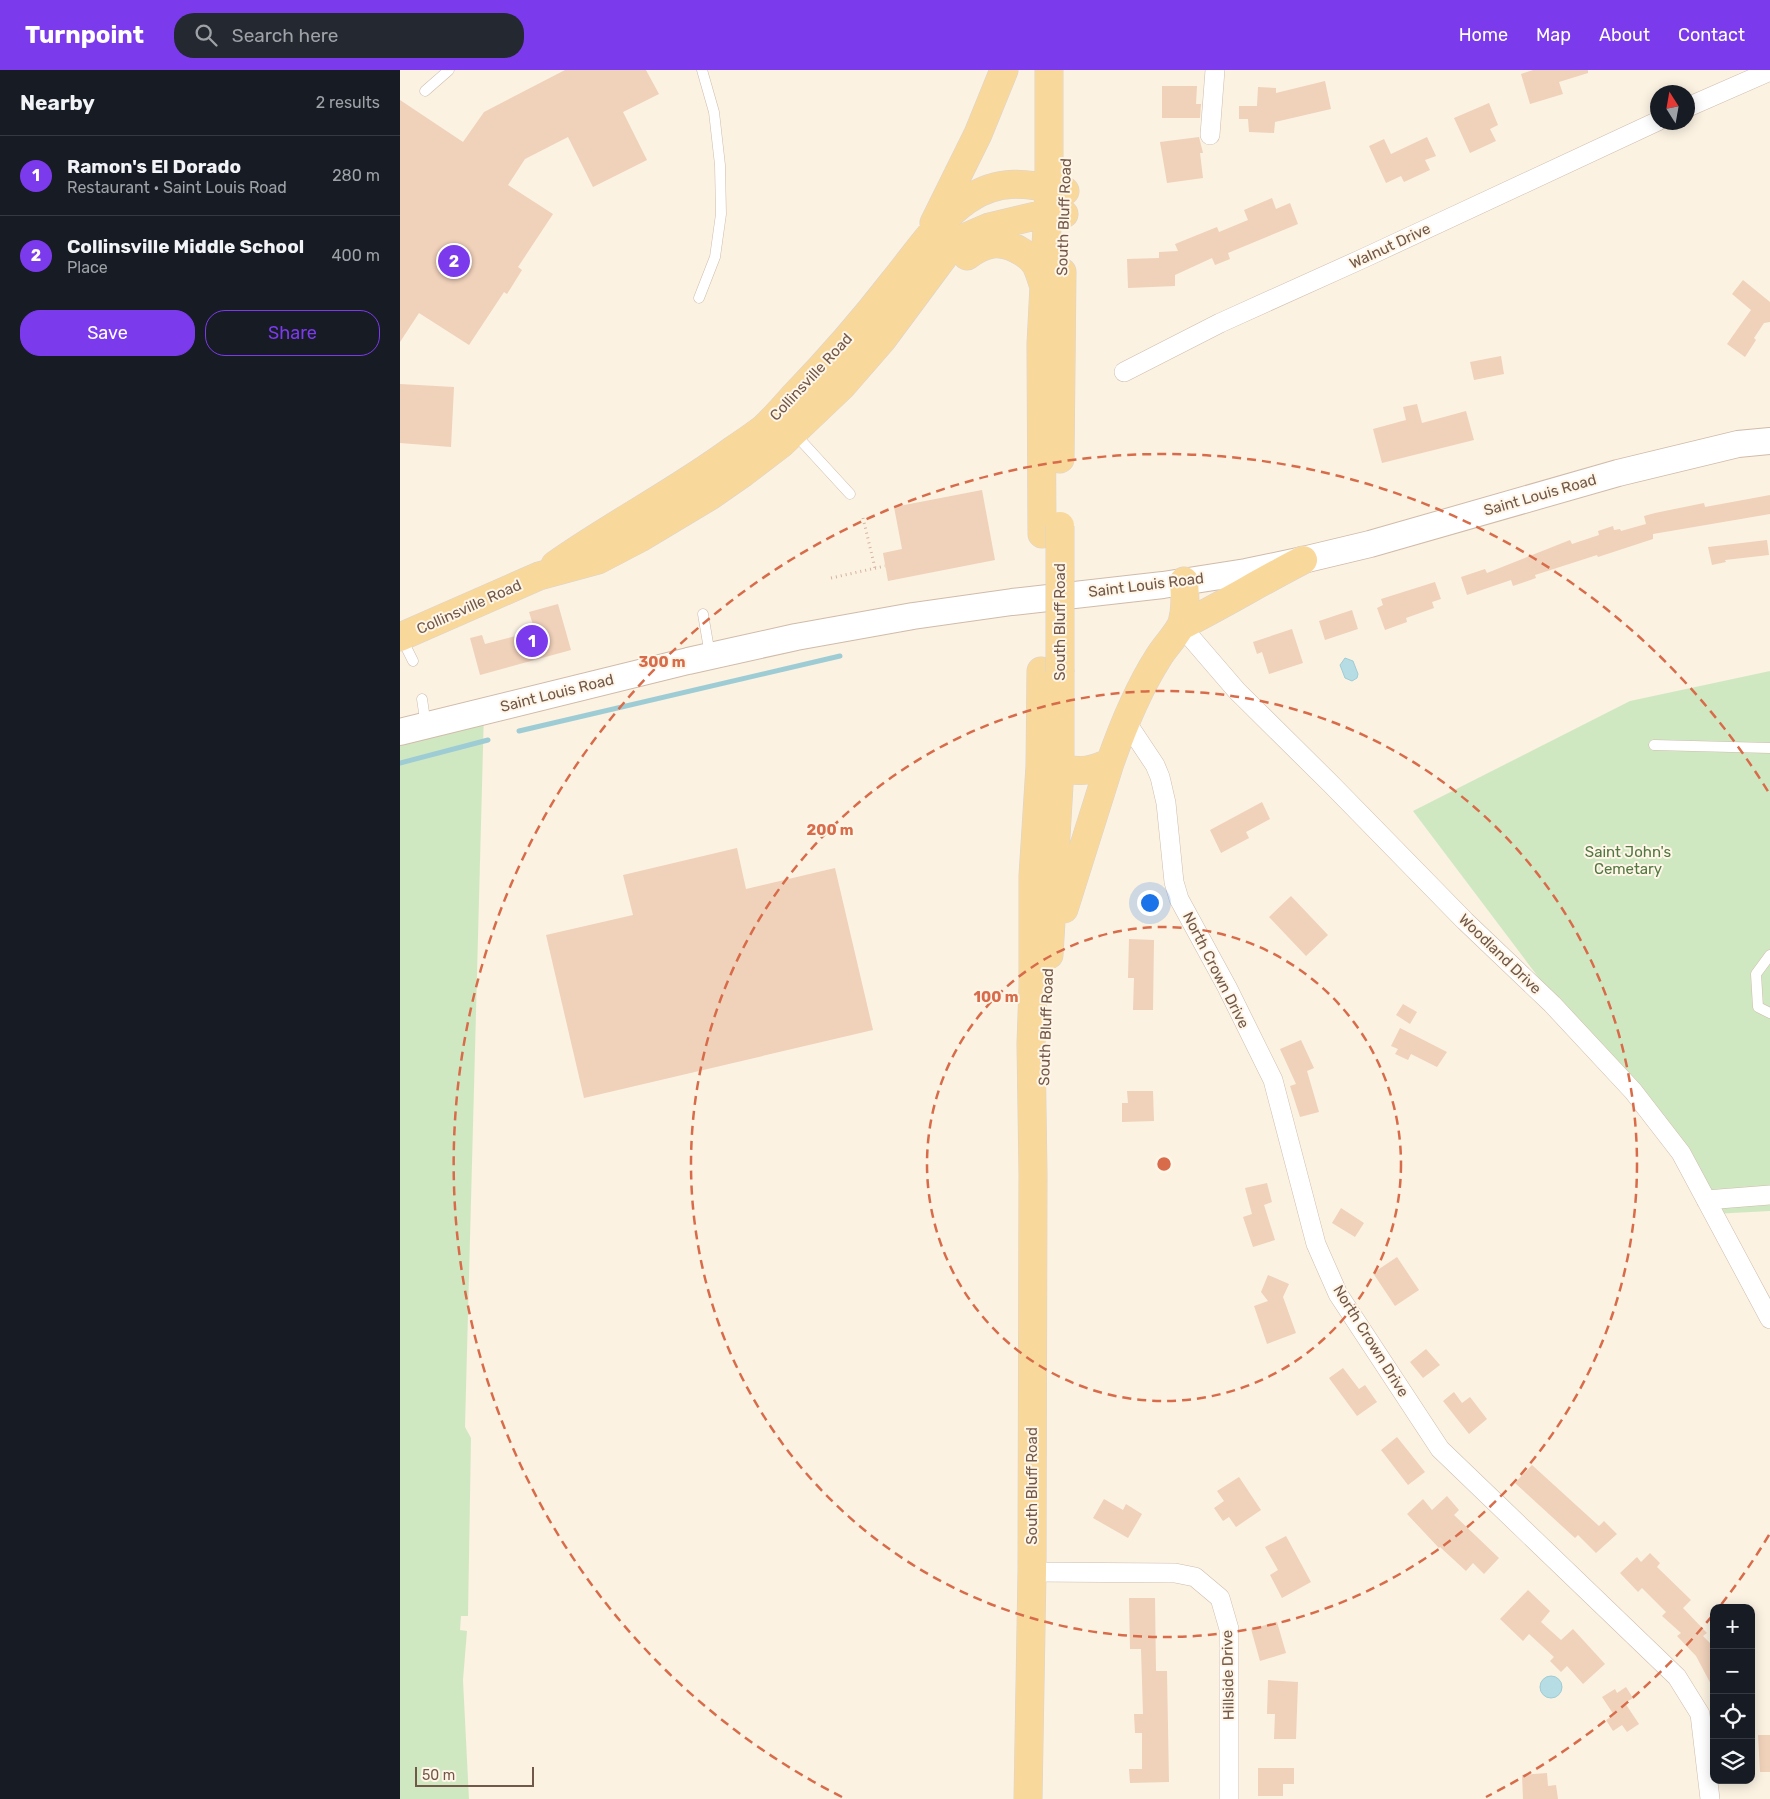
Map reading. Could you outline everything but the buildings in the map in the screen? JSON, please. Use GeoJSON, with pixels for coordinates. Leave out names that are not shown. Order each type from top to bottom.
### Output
{"type":"FeatureCollection","features":[{"type":"Feature","properties":{"kind":"main road"},"geometry":{"type":"LineString","coordinates":[[926,240],[949,189],[978,134],[1004,70]]}},
{"type":"Feature","properties":{"kind":"main road","name":"South Bluff Road"},"geometry":{"type":"LineString","coordinates":[[1033,1174],[1043,1108],[1048,969],[1051,530],[1056,202],[1050,70]]}},
{"type":"Feature","properties":{"kind":"main road","name":"South Bluff Road"},"geometry":{"type":"LineString","coordinates":[[1051,530],[1041,344],[1043,284],[1056,202],[1067,70]]}},
{"type":"Feature","properties":{"kind":"main road","name":"Collinsville Road"},"geometry":{"type":"LineString","coordinates":[[785,423],[816,374],[861,324],[926,240],[966,200],[996,186],[1022,183],[1056,202]]}},
{"type":"Feature","properties":{"kind":"main road","name":"Collinsville Road"},"geometry":{"type":"LineString","coordinates":[[400,637],[539,576],[592,539],[658,501],[716,463],[764,428],[785,423],[842,386],[882,340],[948,251],[959,240],[1056,202]]}},
{"type":"Feature","properties":{"kind":"main road"},"geometry":{"type":"LineString","coordinates":[[882,340],[910,323],[936,287],[957,263],[979,247],[998,243],[1012,246],[1025,254],[1035,264],[1043,284]]}},
{"type":"Feature","properties":{"kind":"main road"},"geometry":{"type":"LineString","coordinates":[[1181,626],[1220,606],[1248,588],[1303,560]]}},
{"type":"Feature","properties":{"kind":"main road"},"geometry":{"type":"LineString","coordinates":[[1048,969],[1070,887],[1125,720],[1158,657],[1181,626],[1185,610],[1184,581]]}},
{"type":"Feature","properties":{"kind":"main road"},"geometry":{"type":"LineString","coordinates":[[1050,767],[1071,771],[1089,770],[1110,763]]}},
{"type":"Feature","properties":{"kind":"main road","name":"South Bluff Road"},"geometry":{"type":"LineString","coordinates":[[1028,1799],[1032,1572],[1033,1174],[1030,1044],[1033,986],[1032,876],[1050,767]]}},
{"type":"Feature","properties":{"kind":"street"},"geometry":{"type":"LineString","coordinates":[[1210,136],[1215,70]]}},
{"type":"Feature","properties":{"kind":"street"},"geometry":{"type":"LineString","coordinates":[[1695,104],[1770,71]]}},
{"type":"Feature","properties":{"kind":"street","name":"Walnut Drive"},"geometry":{"type":"LineString","coordinates":[[1124,372],[1220,323],[1650,125]]}},
{"type":"Feature","properties":{"kind":"street","name":"Saint Louis Road"},"geometry":{"type":"LineString","coordinates":[[400,732],[710,656],[796,637],[913,616],[1184,581],[1303,560],[1370,544],[1618,473],[1738,444],[1770,441]]}},
{"type":"Feature","properties":{"kind":"street","name":"Woodland Drive"},"geometry":{"type":"LineString","coordinates":[[1181,626],[1236,691],[1331,784],[1464,921],[1552,1004],[1633,1091],[1681,1153],[1770,1319]]}},
{"type":"Feature","properties":{"kind":"street","name":"North Crown Drive"},"geometry":{"type":"LineString","coordinates":[[1125,720],[1155,764],[1160,778],[1166,803],[1174,882],[1179,899],[1227,986],[1273,1080],[1316,1244],[1338,1294],[1440,1449],[1677,1677],[1700,1714],[1710,1799]]}},
{"type":"Feature","properties":{"kind":"street"},"geometry":{"type":"LineString","coordinates":[[1706,1200],[1770,1195]]}},
{"type":"Feature","properties":{"kind":"street","name":"Hillside Drive"},"geometry":{"type":"LineString","coordinates":[[1032,1572],[1175,1573],[1195,1577],[1220,1598],[1229,1629],[1229,1799]]}},
{"type":"Feature","properties":{"kind":"lane"},"geometry":{"type":"LineString","coordinates":[[425,91],[449,70]]}},
{"type":"Feature","properties":{"kind":"lane"},"geometry":{"type":"LineString","coordinates":[[698,298],[715,257],[721,214],[720,165],[714,112],[702,70]]}},
{"type":"Feature","properties":{"kind":"lane"},"geometry":{"type":"LineString","coordinates":[[785,423],[850,494]]}},
{"type":"Feature","properties":{"kind":"lane"},"geometry":{"type":"LineString","coordinates":[[703,614],[710,656]]}},
{"type":"Feature","properties":{"kind":"lane"},"geometry":{"type":"LineString","coordinates":[[400,637],[413,661]]}},
{"type":"Feature","properties":{"kind":"lane"},"geometry":{"type":"LineString","coordinates":[[422,699],[426,726]]}},
{"type":"Feature","properties":{"kind":"lane"},"geometry":{"type":"LineString","coordinates":[[1654,745],[1770,748]]}},
{"type":"Feature","properties":{"kind":"lane"},"geometry":{"type":"LineString","coordinates":[[1770,955],[1756,974],[1758,1007],[1770,1013]]}},
{"type":"Feature","properties":{"kind":"path"},"geometry":{"type":"LineString","coordinates":[[863,518],[875,568]]}},
{"type":"Feature","properties":{"kind":"path"},"geometry":{"type":"LineString","coordinates":[[831,578],[885,566]]}},
{"type":"Feature","properties":{"kind":"green space","name":"Saint John's Cemetary"},"geometry":{"type":"Polygon","coordinates":[[[1770,671],[1770,1211],[1713,1214],[1662,1129],[1585,1039],[1413,811],[1630,701],[1770,671]]]}},
{"type":"Feature","properties":{"kind":"green space"},"geometry":{"type":"Polygon","coordinates":[[[484,711],[465,1427],[471,1438],[468,1616],[461,1616],[460,1630],[467,1631],[463,1680],[469,1799],[400,1799],[400,732],[484,711]]]}},
{"type":"Feature","properties":{"kind":"water"},"geometry":{"type":"Polygon","coordinates":[[[1345,658],[1353,661],[1358,674],[1357,678],[1352,681],[1345,678],[1340,665],[1345,658]]]}},
{"type":"Feature","properties":{"kind":"water"},"geometry":{"type":"Polygon","coordinates":[[[1551,1676],[1559,1679],[1562,1687],[1559,1695],[1551,1698],[1543,1695],[1540,1687],[1543,1679],[1551,1676]]]}},
{"type":"Feature","properties":{"kind":"waterway"},"geometry":{"type":"LineString","coordinates":[[519,731],[840,656]]}},
{"type":"Feature","properties":{"kind":"waterway"},"geometry":{"type":"LineString","coordinates":[[400,763],[488,740]]}},
{"type":"Feature","properties":{"kind":"place","name":"Collinsville Middle School"},"geometry":{"type":"Point","coordinates":[454,261]}},
{"type":"Feature","properties":{"kind":"place","name":"Ramon's El Dorado"},"geometry":{"type":"Point","coordinates":[532,641]}}]}
